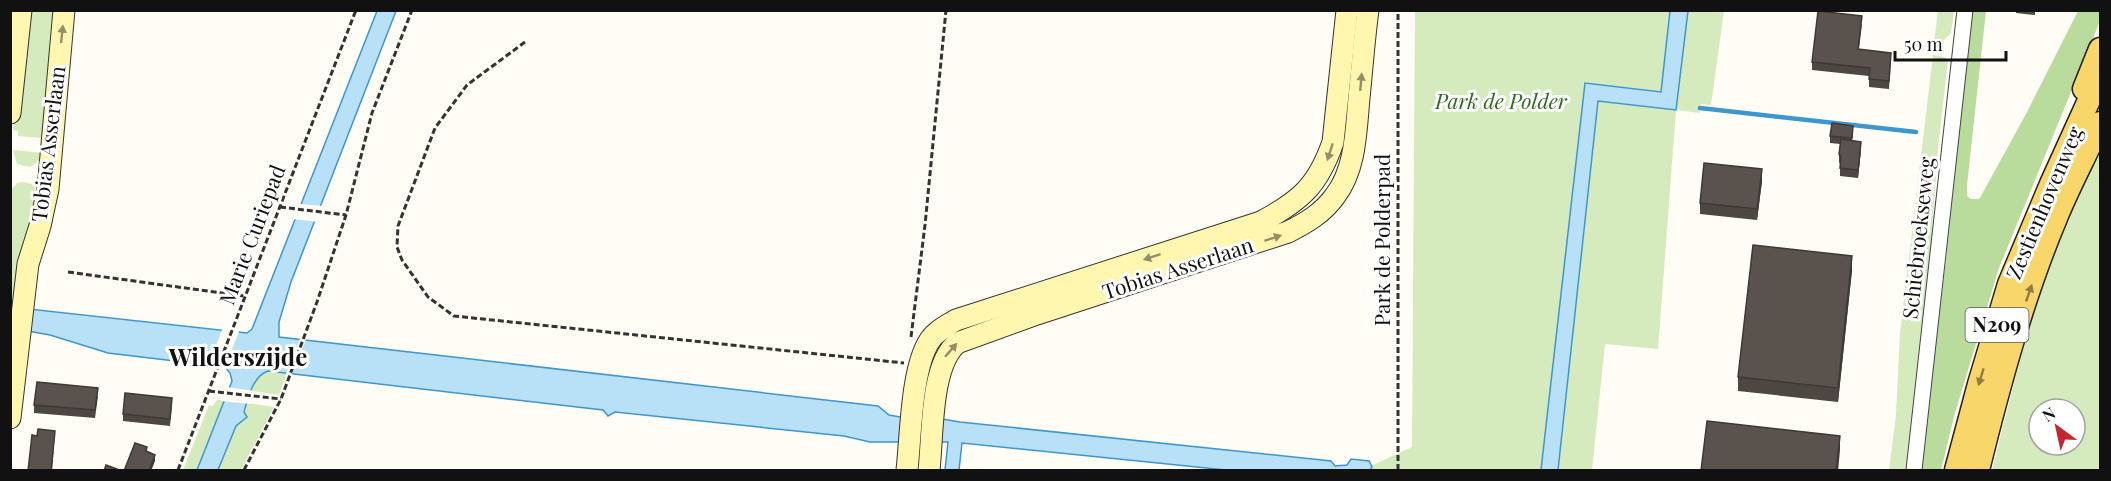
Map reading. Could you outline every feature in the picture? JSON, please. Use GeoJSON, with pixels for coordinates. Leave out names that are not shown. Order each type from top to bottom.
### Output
{"type":"FeatureCollection","features":[{"type":"Feature","properties":{"kind":"main road","name":"N209"},"geometry":{"type":"LineString","coordinates":[[2051,184],[2062,142],[2100,49]]}},
{"type":"Feature","properties":{"kind":"main road","name":"Zestienhovenweg"},"geometry":{"type":"LineString","coordinates":[[1956,471],[2009,284],[2100,76]]}},
{"type":"Feature","properties":{"kind":"main road","name":"Zestienhovenweg"},"geometry":{"type":"LineString","coordinates":[[1978,471],[1998,392],[2027,298],[2056,218],[2100,123]]}},
{"type":"Feature","properties":{"kind":"street","name":"Tobias Asserlaan"},"geometry":{"type":"LineString","coordinates":[[10,113],[21,10]]}},
{"type":"Feature","properties":{"kind":"street","name":"Tobias Asserlaan"},"geometry":{"type":"LineString","coordinates":[[10,418],[28,264],[40,226],[48,189],[64,10]]}},
{"type":"Feature","properties":{"kind":"street","name":"Tobias Asserlaan"},"geometry":{"type":"LineString","coordinates":[[908,461],[914,404],[924,350],[936,333],[956,320],[1261,222],[1289,207],[1317,179],[1327,162],[1333,142],[1347,10]]}},
{"type":"Feature","properties":{"kind":"street","name":"Tobias Asserlaan"},"geometry":{"type":"LineString","coordinates":[[930,461],[938,377],[950,349],[966,339],[1288,232],[1314,218],[1336,195],[1350,165],[1355,144],[1368,10]]}},
{"type":"Feature","properties":{"kind":"street","name":"Schiebroekseweg"},"geometry":{"type":"LineString","coordinates":[[1914,471],[1965,10]]}},
{"type":"Feature","properties":{"kind":"path","name":"Marie Curiepad"},"geometry":{"type":"LineString","coordinates":[[178,471],[356,10]]}},
{"type":"Feature","properties":{"kind":"path"},"geometry":{"type":"LineString","coordinates":[[244,471],[281,399],[306,332],[346,215],[372,113],[412,10]]}},
{"type":"Feature","properties":{"kind":"path"},"geometry":{"type":"LineString","coordinates":[[910,347],[925,225],[946,10]]}},
{"type":"Feature","properties":{"kind":"path","name":"Park de Polderpad"},"geometry":{"type":"LineString","coordinates":[[1398,10],[1398,471]]}},
{"type":"Feature","properties":{"kind":"path"},"geometry":{"type":"LineString","coordinates":[[525,42],[467,85],[435,128],[426,150],[398,226],[397,247],[402,260],[428,297],[454,316],[908,363],[909,359]]}},
{"type":"Feature","properties":{"kind":"path"},"geometry":{"type":"LineString","coordinates":[[280,207],[346,215]]}},
{"type":"Feature","properties":{"kind":"path"},"geometry":{"type":"LineString","coordinates":[[68,272],[244,296]]}},
{"type":"Feature","properties":{"kind":"path"},"geometry":{"type":"LineString","coordinates":[[209,391],[281,399]]}},
{"type":"Feature","properties":{"kind":"green space"},"geometry":{"type":"Polygon","coordinates":[[[25,11],[61,11],[48,133],[42,133],[41,138],[18,136],[18,131],[13,130],[25,11]]]}},
{"type":"Feature","properties":{"kind":"green space","name":"Park de Polder"},"geometry":{"type":"Polygon","coordinates":[[[1415,11],[1681,11],[1672,97],[1590,93],[1553,470],[1362,470],[1412,447],[1415,11]]]}},
{"type":"Feature","properties":{"kind":"green space"},"geometry":{"type":"Polygon","coordinates":[[[1688,11],[1724,11],[1711,105],[1701,104],[1700,113],[1676,110],[1658,349],[1605,344],[1592,470],[1558,470],[1598,100],[1676,109],[1688,11]]]}},
{"type":"Feature","properties":{"kind":"green space"},"geometry":{"type":"Polygon","coordinates":[[[1938,11],[1954,11],[1951,33],[1941,43],[1934,42],[1938,11]]]}},
{"type":"Feature","properties":{"kind":"green space"},"geometry":{"type":"Polygon","coordinates":[[[1971,11],[1986,11],[1967,185],[1967,196],[1971,199],[1979,199],[1981,196],[2078,11],[2100,11],[2100,21],[1999,268],[1955,413],[1941,470],[1920,470],[1946,259],[1971,11]]]}},
{"type":"Feature","properties":{"kind":"green space"},"geometry":{"type":"Polygon","coordinates":[[[1933,55],[1948,60],[1938,149],[1929,270],[1906,470],[1889,470],[1896,415],[1900,333],[1933,55]]]}},
{"type":"Feature","properties":{"kind":"green space"},"geometry":{"type":"Polygon","coordinates":[[[2100,139],[2100,470],[1992,470],[2032,312],[2067,212],[2100,139]]]}},
{"type":"Feature","properties":{"kind":"green space"},"geometry":{"type":"Polygon","coordinates":[[[13,150],[44,153],[39,161],[30,167],[17,164],[13,150]]]}},
{"type":"Feature","properties":{"kind":"green space"},"geometry":{"type":"Polygon","coordinates":[[[17,183],[32,184],[37,193],[18,307],[11,307],[11,190],[17,183]]]}},
{"type":"Feature","properties":{"kind":"green space"},"geometry":{"type":"Polygon","coordinates":[[[264,371],[287,373],[279,395],[252,391],[257,379],[264,371]]]}},
{"type":"Feature","properties":{"kind":"green space"},"geometry":{"type":"Polygon","coordinates":[[[217,400],[224,400],[197,470],[183,470],[209,405],[213,406],[217,400]]]}},
{"type":"Feature","properties":{"kind":"green space"},"geometry":{"type":"Polygon","coordinates":[[[247,403],[274,407],[241,470],[218,470],[236,426],[247,418],[244,413],[247,403]]]}},
{"type":"Feature","properties":{"kind":"water"},"geometry":{"type":"Polygon","coordinates":[[[377,11],[396,11],[291,282],[279,322],[279,337],[878,406],[889,415],[906,418],[907,413],[960,422],[1331,461],[1335,466],[1347,465],[1351,459],[1369,461],[1372,467],[1370,470],[1226,470],[962,443],[959,470],[945,470],[948,442],[870,442],[844,436],[615,412],[608,416],[603,410],[268,371],[255,382],[244,412],[247,417],[236,426],[218,470],[197,470],[232,381],[225,367],[108,353],[50,335],[11,328],[11,307],[247,333],[252,329],[377,11]]]}},
{"type":"Feature","properties":{"kind":"water"},"geometry":{"type":"Polygon","coordinates":[[[1670,11],[1688,11],[1676,110],[1598,101],[1558,470],[1541,470],[1585,83],[1661,92],[1670,11]]]}},
{"type":"Feature","properties":{"kind":"pier"},"geometry":{"type":"Polygon","coordinates":[[[299,204],[324,206],[318,222],[293,219],[299,204]]]}},
{"type":"Feature","properties":{"kind":"pier"},"geometry":{"type":"Polygon","coordinates":[[[223,327],[240,329],[224,370],[208,367],[223,327]]]}},
{"type":"Feature","properties":{"kind":"pier"},"geometry":{"type":"Polygon","coordinates":[[[301,336],[307,337],[291,376],[285,376],[301,336]]]}},
{"type":"Feature","properties":{"kind":"pier"},"geometry":{"type":"Polygon","coordinates":[[[226,387],[255,391],[250,404],[221,401],[226,387]]]}},
{"type":"Feature","properties":{"kind":"building"},"geometry":{"type":"Polygon","coordinates":[[[1818,11],[1862,16],[1858,49],[1891,53],[1889,81],[1869,79],[1870,68],[1812,62],[1818,11]]]}},
{"type":"Feature","properties":{"kind":"building"},"geometry":{"type":"Polygon","coordinates":[[[1832,123],[1853,126],[1852,138],[1830,136],[1832,123]]]}},
{"type":"Feature","properties":{"kind":"building"},"geometry":{"type":"Polygon","coordinates":[[[1841,139],[1861,142],[1858,170],[1840,168],[1841,139]]]}},
{"type":"Feature","properties":{"kind":"building"},"geometry":{"type":"Polygon","coordinates":[[[1704,163],[1762,169],[1757,209],[1700,203],[1704,163]]]}},
{"type":"Feature","properties":{"kind":"building"},"geometry":{"type":"Polygon","coordinates":[[[1753,245],[1852,256],[1838,388],[1738,377],[1753,245]]]}},
{"type":"Feature","properties":{"kind":"building"},"geometry":{"type":"Polygon","coordinates":[[[37,382],[98,388],[95,410],[34,405],[37,382]]]}},
{"type":"Feature","properties":{"kind":"building"},"geometry":{"type":"Polygon","coordinates":[[[125,393],[172,398],[170,419],[123,414],[125,393]]]}},
{"type":"Feature","properties":{"kind":"building"},"geometry":{"type":"Polygon","coordinates":[[[1707,421],[1840,436],[1836,471],[1701,471],[1707,421]]]}},
{"type":"Feature","properties":{"kind":"building"},"geometry":{"type":"Polygon","coordinates":[[[38,429],[55,431],[51,471],[28,471],[32,435],[37,436],[38,429]]]}},
{"type":"Feature","properties":{"kind":"building"},"geometry":{"type":"Polygon","coordinates":[[[135,443],[147,447],[146,451],[155,455],[149,471],[124,471],[135,443]]]}},
{"type":"Feature","properties":{"kind":"building"},"geometry":{"type":"Polygon","coordinates":[[[106,465],[122,471],[104,471],[106,465]]]}},
{"type":"Feature","properties":{"kind":"waterway"},"geometry":{"type":"LineString","coordinates":[[1700,108],[1916,132]]}},
{"type":"Feature","properties":{"kind":"district","name":"Wilderszijde"},"geometry":{"type":"Point","coordinates":[238,358]}}]}
